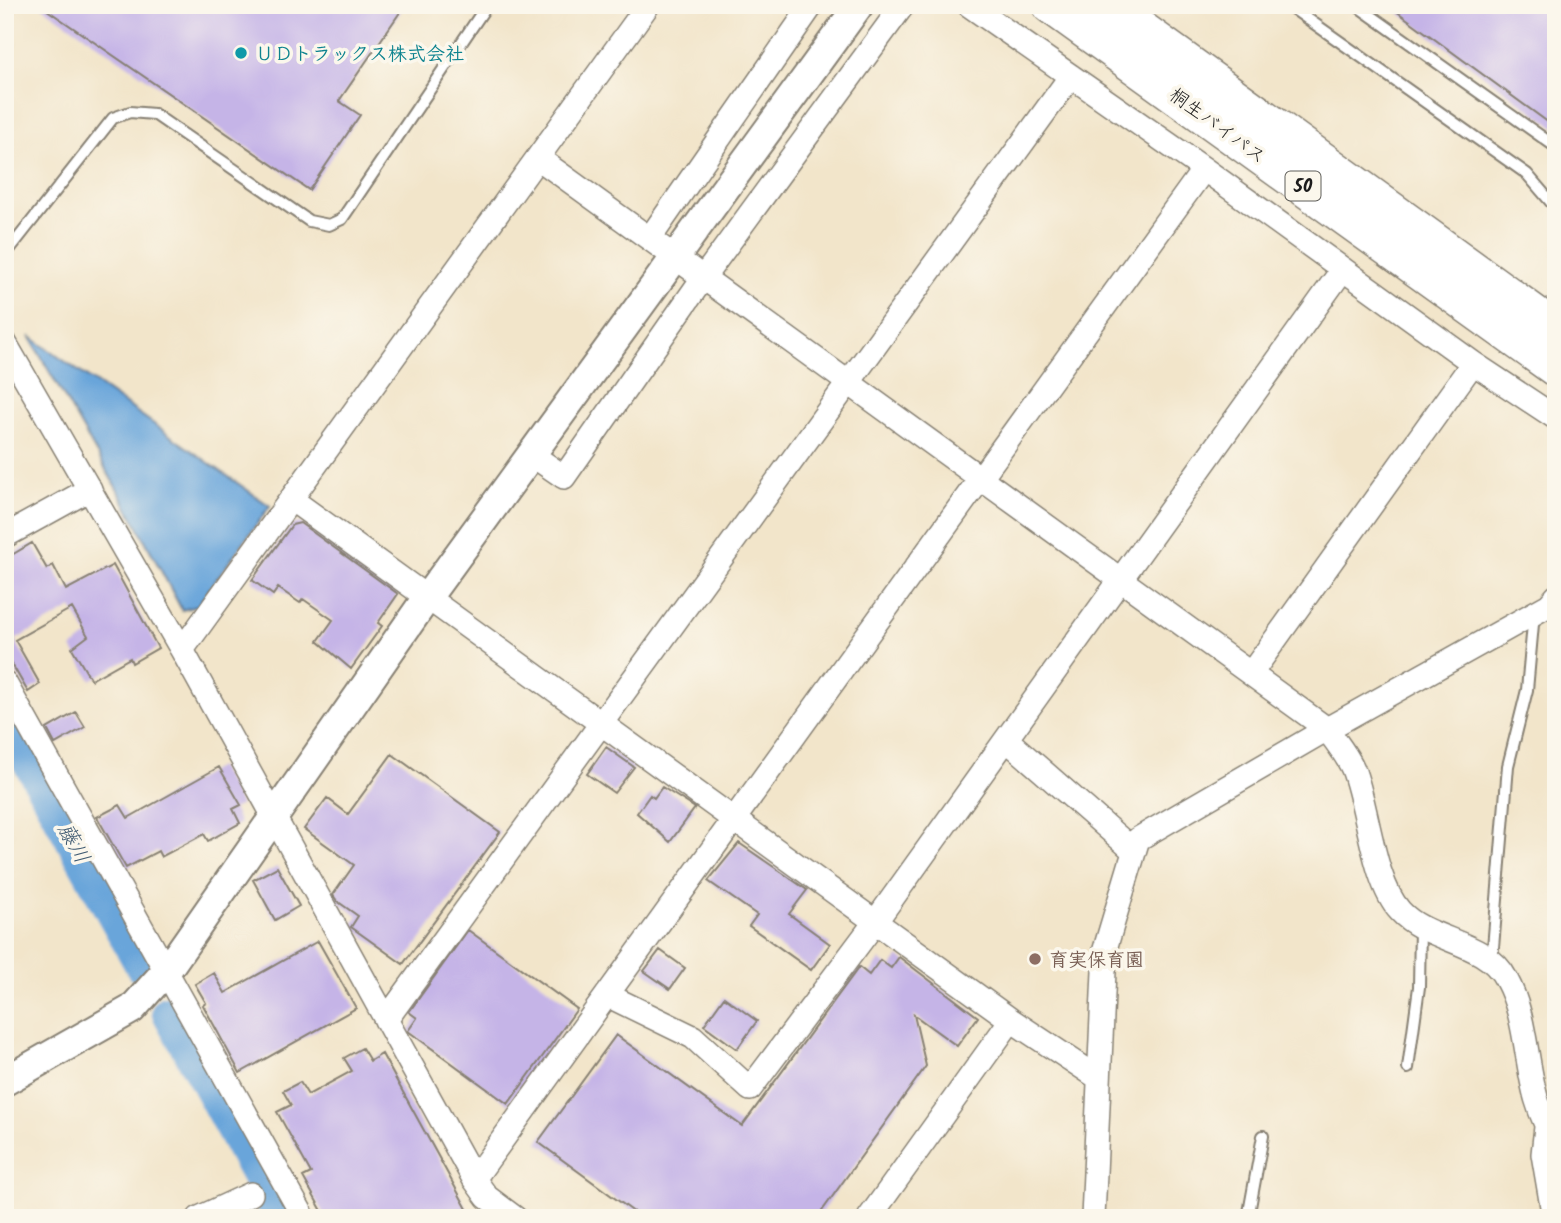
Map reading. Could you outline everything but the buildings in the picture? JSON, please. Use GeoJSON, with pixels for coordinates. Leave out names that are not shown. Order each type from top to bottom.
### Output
{"type":"FeatureCollection","features":[{"type":"Feature","properties":{"kind":"highway","name":"桐生バイパス"},"geometry":{"type":"LineString","coordinates":[[1051,5],[1556,368]]}},
{"type":"Feature","properties":{"kind":"highway","name":"桐生バイパス"},"geometry":{"type":"LineString","coordinates":[[1107,5],[1556,330]]}},
{"type":"Feature","properties":{"kind":"street"},"geometry":{"type":"LineString","coordinates":[[182,650],[648,5]]}},
{"type":"Feature","properties":{"kind":"street"},"geometry":{"type":"LineString","coordinates":[[650,238],[812,5]]}},
{"type":"Feature","properties":{"kind":"street"},"geometry":{"type":"LineString","coordinates":[[5,1081],[132,1009],[167,970],[426,599],[859,5]]}},
{"type":"Feature","properties":{"kind":"street"},"geometry":{"type":"LineString","coordinates":[[532,455],[564,477],[704,278],[903,5]]}},
{"type":"Feature","properties":{"kind":"street"},"geometry":{"type":"LineString","coordinates":[[969,5],[1205,169],[1473,363],[1556,418]]}},
{"type":"Feature","properties":{"kind":"street"},"geometry":{"type":"LineString","coordinates":[[386,1020],[1071,76]]}},
{"type":"Feature","properties":{"kind":"street"},"geometry":{"type":"LineString","coordinates":[[538,158],[1252,672],[1327,729],[1353,768],[1382,877],[1399,910],[1420,926],[1492,960],[1506,978],[1519,1016],[1530,1084],[1551,1134],[1543,1154],[1554,1218]]}},
{"type":"Feature","properties":{"kind":"street"},"geometry":{"type":"LineString","coordinates":[[474,1179],[979,477],[1205,169]]}},
{"type":"Feature","properties":{"kind":"street"},"geometry":{"type":"LineString","coordinates":[[607,995],[693,1037],[750,1089],[1007,740],[1343,269]]}},
{"type":"Feature","properties":{"kind":"street"},"geometry":{"type":"LineString","coordinates":[[5,343],[182,650],[474,1179],[487,1198],[515,1218]]}},
{"type":"Feature","properties":{"kind":"street"},"geometry":{"type":"LineString","coordinates":[[1252,672],[1473,363]]}},
{"type":"Feature","properties":{"kind":"street"},"geometry":{"type":"LineString","coordinates":[[5,536],[90,489]]}},
{"type":"Feature","properties":{"kind":"street"},"geometry":{"type":"LineString","coordinates":[[291,499],[426,599],[736,818],[1011,1020],[1097,1077]]}},
{"type":"Feature","properties":{"kind":"street"},"geometry":{"type":"LineString","coordinates":[[1093,1218],[1097,1077],[1105,948],[1138,839],[1534,613],[1556,597]]}},
{"type":"Feature","properties":{"kind":"street"},"geometry":{"type":"LineString","coordinates":[[5,683],[303,1218]]}},
{"type":"Feature","properties":{"kind":"street"},"geometry":{"type":"LineString","coordinates":[[1007,740],[1134,851]]}},
{"type":"Feature","properties":{"kind":"street"},"geometry":{"type":"LineString","coordinates":[[869,1218],[1011,1020]]}},
{"type":"Feature","properties":{"kind":"street"},"geometry":{"type":"LineString","coordinates":[[199,1218],[251,1194]]}},
{"type":"Feature","properties":{"kind":"lane"},"geometry":{"type":"LineString","coordinates":[[5,256],[113,118],[130,112],[154,114],[309,221],[329,225],[342,219],[487,5]]}},
{"type":"Feature","properties":{"kind":"lane"},"geometry":{"type":"LineString","coordinates":[[1289,5],[1527,174],[1556,208]]}},
{"type":"Feature","properties":{"kind":"lane"},"geometry":{"type":"LineString","coordinates":[[1356,5],[1556,148]]}},
{"type":"Feature","properties":{"kind":"lane"},"geometry":{"type":"LineString","coordinates":[[1492,960],[1508,765],[1527,690],[1534,613]]}},
{"type":"Feature","properties":{"kind":"lane"},"geometry":{"type":"LineString","coordinates":[[1408,1068],[1419,987],[1420,926]]}},
{"type":"Feature","properties":{"kind":"lane"},"geometry":{"type":"LineString","coordinates":[[1248,1218],[1263,1136]]}},
{"type":"Feature","properties":{"kind":"water"},"geometry":{"type":"Polygon","coordinates":[[[29,336],[270,506],[197,606],[182,610],[124,501],[29,336]]]}},
{"type":"Feature","properties":{"kind":"waterway","name":"藤川"},"geometry":{"type":"LineString","coordinates":[[5,719],[142,967]]}},
{"type":"Feature","properties":{"kind":"waterway","name":"藤川"},"geometry":{"type":"LineString","coordinates":[[168,1012],[280,1218]]}},
{"type":"Feature","properties":{"kind":"place","name":"ＵＤトラックス株式会社"},"geometry":{"type":"Point","coordinates":[241,53]}},
{"type":"Feature","properties":{"kind":"place","name":"育実保育園"},"geometry":{"type":"Point","coordinates":[1035,959]}}]}
